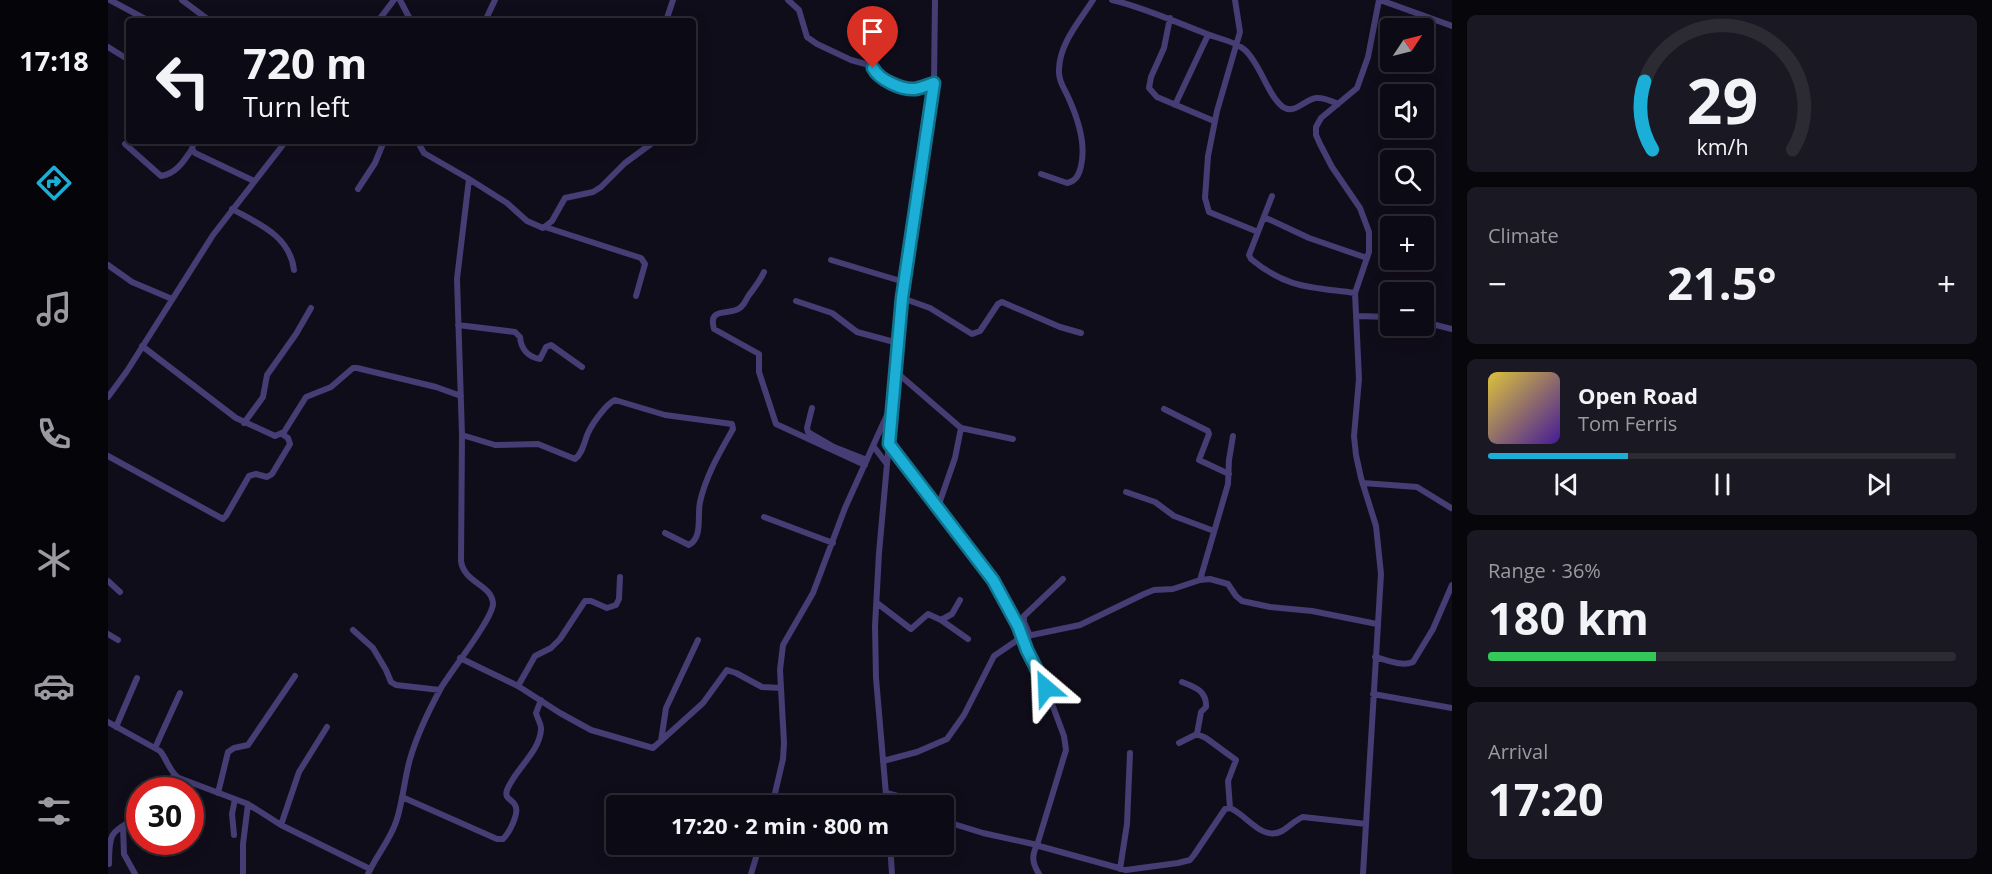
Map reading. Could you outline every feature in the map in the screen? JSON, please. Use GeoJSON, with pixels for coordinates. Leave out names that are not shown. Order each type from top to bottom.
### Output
{"type":"FeatureCollection","features":[{"type":"Feature","properties":{"kind":"street"},"geometry":{"type":"LineString","coordinates":[[110,0],[143,18]]}},
{"type":"Feature","properties":{"kind":"street"},"geometry":{"type":"LineString","coordinates":[[182,0],[206,18]]}},
{"type":"Feature","properties":{"kind":"street"},"geometry":{"type":"LineString","coordinates":[[380,18],[394,0]]}},
{"type":"Feature","properties":{"kind":"street"},"geometry":{"type":"LineString","coordinates":[[400,0],[409,18]]}},
{"type":"Feature","properties":{"kind":"street"},"geometry":{"type":"LineString","coordinates":[[486,18],[495,0]]}},
{"type":"Feature","properties":{"kind":"street"},"geometry":{"type":"LineString","coordinates":[[667,18],[673,0]]}},
{"type":"Feature","properties":{"kind":"street"},"geometry":{"type":"LineString","coordinates":[[788,0],[799,10],[807,37],[817,44],[851,60],[869,65],[878,76],[905,88],[914,89],[934,83]]}},
{"type":"Feature","properties":{"kind":"street"},"geometry":{"type":"LineString","coordinates":[[894,795],[886,793],[882,761],[876,678],[877,603],[902,298],[934,83],[935,0]]}},
{"type":"Feature","properties":{"kind":"street"},"geometry":{"type":"LineString","coordinates":[[1041,174],[1067,183],[1075,179],[1079,172],[1083,142],[1071,103],[1059,80],[1059,66],[1062,48],[1093,0]]}},
{"type":"Feature","properties":{"kind":"street"},"geometry":{"type":"LineString","coordinates":[[1112,0],[1143,8],[1237,45],[1251,57],[1272,93],[1286,108],[1296,108],[1317,98],[1324,98],[1338,104]]}},
{"type":"Feature","properties":{"kind":"street"},"geometry":{"type":"LineString","coordinates":[[1235,0],[1240,32],[1215,121],[1208,156],[1205,198],[1207,209],[1213,214],[1258,232]]}},
{"type":"Feature","properties":{"kind":"street"},"geometry":{"type":"LineString","coordinates":[[1363,874],[1381,574],[1376,526],[1356,455],[1354,436],[1359,379],[1355,293],[1367,258],[1370,241],[1365,218],[1332,167],[1316,135],[1318,121],[1353,93],[1361,80],[1380,0],[1452,26]]}},
{"type":"Feature","properties":{"kind":"street"},"geometry":{"type":"LineString","coordinates":[[1170,18],[1164,48],[1148,85],[1151,93],[1215,121]]}},
{"type":"Feature","properties":{"kind":"street"},"geometry":{"type":"LineString","coordinates":[[1174,105],[1208,35]]}},
{"type":"Feature","properties":{"kind":"street"},"geometry":{"type":"LineString","coordinates":[[108,48],[126,58]]}},
{"type":"Feature","properties":{"kind":"street"},"geometry":{"type":"LineString","coordinates":[[125,144],[161,176],[180,166],[193,144]]}},
{"type":"Feature","properties":{"kind":"street"},"geometry":{"type":"LineString","coordinates":[[108,397],[232,209],[284,144]]}},
{"type":"Feature","properties":{"kind":"street"},"geometry":{"type":"LineString","coordinates":[[358,189],[375,163],[383,144]]}},
{"type":"Feature","properties":{"kind":"street"},"geometry":{"type":"LineString","coordinates":[[420,144],[424,153],[507,203],[527,221],[539,227],[641,258],[645,264],[636,296]]}},
{"type":"Feature","properties":{"kind":"street"},"geometry":{"type":"LineString","coordinates":[[545,227],[552,221],[565,198],[593,192],[601,187],[625,163],[651,144]]}},
{"type":"Feature","properties":{"kind":"street"},"geometry":{"type":"LineString","coordinates":[[192,149],[195,153],[254,181]]}},
{"type":"Feature","properties":{"kind":"street"},"geometry":{"type":"LineString","coordinates":[[108,722],[166,757],[174,775],[248,804],[281,825],[369,872],[396,823],[415,744],[441,690],[460,658],[489,618],[493,605],[487,591],[467,576],[462,566],[462,435],[457,279],[469,179]]}},
{"type":"Feature","properties":{"kind":"street"},"geometry":{"type":"LineString","coordinates":[[1272,196],[1250,257],[1278,278],[1294,285],[1355,293]]}},
{"type":"Feature","properties":{"kind":"street"},"geometry":{"type":"LineString","coordinates":[[232,209],[279,237],[291,254],[294,270]]}},
{"type":"Feature","properties":{"kind":"street"},"geometry":{"type":"LineString","coordinates":[[1264,217],[1310,238],[1367,258]]}},
{"type":"Feature","properties":{"kind":"street"},"geometry":{"type":"LineString","coordinates":[[831,260],[904,282]]}},
{"type":"Feature","properties":{"kind":"street"},"geometry":{"type":"LineString","coordinates":[[108,265],[132,282],[172,299]]}},
{"type":"Feature","properties":{"kind":"street"},"geometry":{"type":"LineString","coordinates":[[764,272],[756,288],[739,310],[716,315],[712,322],[714,329],[759,354],[759,372],[776,424],[866,463]]}},
{"type":"Feature","properties":{"kind":"street"},"geometry":{"type":"LineString","coordinates":[[902,298],[930,308],[972,334],[980,331],[998,304],[1002,302],[1060,327],[1081,333]]}},
{"type":"Feature","properties":{"kind":"street"},"geometry":{"type":"LineString","coordinates":[[796,301],[832,313],[857,332],[898,343]]}},
{"type":"Feature","properties":{"kind":"street"},"geometry":{"type":"LineString","coordinates":[[244,423],[263,397],[264,379],[296,334],[311,308]]}},
{"type":"Feature","properties":{"kind":"street"},"geometry":{"type":"LineString","coordinates":[[1357,316],[1380,317]]}},
{"type":"Feature","properties":{"kind":"street"},"geometry":{"type":"LineString","coordinates":[[1434,324],[1452,329]]}},
{"type":"Feature","properties":{"kind":"street"},"geometry":{"type":"LineString","coordinates":[[458,325],[514,332],[520,337],[520,346],[523,350],[536,359],[540,359],[546,347],[550,345],[582,367]]}},
{"type":"Feature","properties":{"kind":"street"},"geometry":{"type":"LineString","coordinates":[[142,346],[236,418],[276,436],[282,434],[306,397],[331,387],[357,368],[436,387],[461,396]]}},
{"type":"Feature","properties":{"kind":"street"},"geometry":{"type":"LineString","coordinates":[[895,371],[961,428],[1013,439]]}},
{"type":"Feature","properties":{"kind":"street"},"geometry":{"type":"LineString","coordinates":[[775,795],[784,743],[780,659],[783,645],[813,593],[845,508],[894,398]]}},
{"type":"Feature","properties":{"kind":"street"},"geometry":{"type":"LineString","coordinates":[[462,435],[495,445],[538,444],[575,459],[580,456],[595,421],[608,404],[615,400],[665,415],[732,424],[733,429],[715,460],[703,492],[699,507],[699,531],[694,543],[689,546],[665,533]]}},
{"type":"Feature","properties":{"kind":"street"},"geometry":{"type":"LineString","coordinates":[[812,408],[808,432],[866,463]]}},
{"type":"Feature","properties":{"kind":"street"},"geometry":{"type":"LineString","coordinates":[[1164,410],[1208,431],[1209,434],[1199,460],[1229,474]]}},
{"type":"Feature","properties":{"kind":"street"},"geometry":{"type":"LineString","coordinates":[[938,507],[955,458],[961,428]]}},
{"type":"Feature","properties":{"kind":"street"},"geometry":{"type":"LineString","coordinates":[[108,456],[223,519],[249,476],[256,474],[267,477],[272,474],[290,444],[288,438],[282,434]]}},
{"type":"Feature","properties":{"kind":"street"},"geometry":{"type":"LineString","coordinates":[[1200,580],[1228,484],[1233,436]]}},
{"type":"Feature","properties":{"kind":"street"},"geometry":{"type":"LineString","coordinates":[[889,444],[993,580],[1018,626],[1064,736],[1066,750],[1032,855],[1033,865],[1039,874]]}},
{"type":"Feature","properties":{"kind":"street"},"geometry":{"type":"LineString","coordinates":[[874,447],[887,463]]}},
{"type":"Feature","properties":{"kind":"street"},"geometry":{"type":"LineString","coordinates":[[1363,483],[1417,487],[1450,508]]}},
{"type":"Feature","properties":{"kind":"street"},"geometry":{"type":"LineString","coordinates":[[1126,492],[1155,502],[1174,516],[1214,531]]}},
{"type":"Feature","properties":{"kind":"street"},"geometry":{"type":"LineString","coordinates":[[764,517],[833,543]]}},
{"type":"Feature","properties":{"kind":"street"},"geometry":{"type":"LineString","coordinates":[[518,686],[535,656],[551,648],[560,639],[585,601],[591,601],[607,608],[616,605],[619,599],[620,577]]}},
{"type":"Feature","properties":{"kind":"street"},"geometry":{"type":"LineString","coordinates":[[1029,636],[1024,616],[1063,579]]}},
{"type":"Feature","properties":{"kind":"street"},"geometry":{"type":"LineString","coordinates":[[882,761],[918,752],[947,739],[964,715],[994,656],[1016,641],[1080,625],[1155,590],[1181,588],[1200,580],[1210,579],[1224,582],[1231,587],[1238,599],[1259,605],[1312,610],[1377,624]]}},
{"type":"Feature","properties":{"kind":"street"},"geometry":{"type":"LineString","coordinates":[[108,581],[120,592]]}},
{"type":"Feature","properties":{"kind":"street"},"geometry":{"type":"LineString","coordinates":[[1375,657],[1401,664],[1413,662],[1433,629],[1452,585]]}},
{"type":"Feature","properties":{"kind":"street"},"geometry":{"type":"LineString","coordinates":[[941,621],[952,614],[960,600]]}},
{"type":"Feature","properties":{"kind":"street"},"geometry":{"type":"LineString","coordinates":[[877,603],[911,629],[928,614],[968,639]]}},
{"type":"Feature","properties":{"kind":"street"},"geometry":{"type":"LineString","coordinates":[[353,630],[373,648],[391,682],[396,685],[441,690]]}},
{"type":"Feature","properties":{"kind":"street"},"geometry":{"type":"LineString","coordinates":[[108,634],[118,640]]}},
{"type":"Feature","properties":{"kind":"street"},"geometry":{"type":"LineString","coordinates":[[661,742],[666,708],[698,640]]}},
{"type":"Feature","properties":{"kind":"street"},"geometry":{"type":"LineString","coordinates":[[460,658],[518,686],[580,724],[602,734],[649,748],[661,742],[704,703],[727,670],[762,687],[781,688]]}},
{"type":"Feature","properties":{"kind":"street"},"geometry":{"type":"LineString","coordinates":[[218,793],[228,752],[248,745],[295,676]]}},
{"type":"Feature","properties":{"kind":"street"},"geometry":{"type":"LineString","coordinates":[[116,727],[137,678]]}},
{"type":"Feature","properties":{"kind":"street"},"geometry":{"type":"LineString","coordinates":[[1182,682],[1196,687],[1205,696],[1206,707],[1201,711],[1197,734]]}},
{"type":"Feature","properties":{"kind":"street"},"geometry":{"type":"LineString","coordinates":[[154,748],[180,693]]}},
{"type":"Feature","properties":{"kind":"street"},"geometry":{"type":"LineString","coordinates":[[1373,694],[1452,708]]}},
{"type":"Feature","properties":{"kind":"street"},"geometry":{"type":"LineString","coordinates":[[402,797],[503,839],[516,812],[515,805],[507,798],[507,792],[542,729],[536,713],[541,700]]}},
{"type":"Feature","properties":{"kind":"street"},"geometry":{"type":"LineString","coordinates":[[281,825],[299,772],[327,727]]}},
{"type":"Feature","properties":{"kind":"street"},"geometry":{"type":"LineString","coordinates":[[1197,734],[1236,760],[1228,781],[1230,808],[1258,829],[1276,833],[1283,831],[1302,817],[1366,824]]}},
{"type":"Feature","properties":{"kind":"street"},"geometry":{"type":"LineString","coordinates":[[1179,743],[1197,734]]}},
{"type":"Feature","properties":{"kind":"street"},"geometry":{"type":"LineString","coordinates":[[1123,870],[1130,753]]}},
{"type":"Feature","properties":{"kind":"street"},"geometry":{"type":"LineString","coordinates":[[234,835],[232,814],[235,799]]}},
{"type":"Feature","properties":{"kind":"street"},"geometry":{"type":"LineString","coordinates":[[243,874],[243,844],[248,804]]}},
{"type":"Feature","properties":{"kind":"street"},"geometry":{"type":"LineString","coordinates":[[1123,870],[1190,860],[1225,809],[1230,808]]}},
{"type":"Feature","properties":{"kind":"street"},"geometry":{"type":"LineString","coordinates":[[109,864],[111,835],[126,824]]}},
{"type":"Feature","properties":{"kind":"street"},"geometry":{"type":"LineString","coordinates":[[954,824],[1036,845],[1133,874]]}},
{"type":"Feature","properties":{"kind":"street"},"geometry":{"type":"LineString","coordinates":[[123,826],[124,854],[135,874]]}},
{"type":"Feature","properties":{"kind":"street"},"geometry":{"type":"LineString","coordinates":[[751,874],[757,855]]}},
{"type":"Feature","properties":{"kind":"street"},"geometry":{"type":"LineString","coordinates":[[891,855],[892,874]]}},
{"type":"Feature","properties":{"kind":"route"},"geometry":{"type":"LineString","coordinates":[[873,68],[878,76],[905,88],[914,89],[934,83],[902,298],[889,444],[993,580],[1018,626],[1046,688]]}}]}
